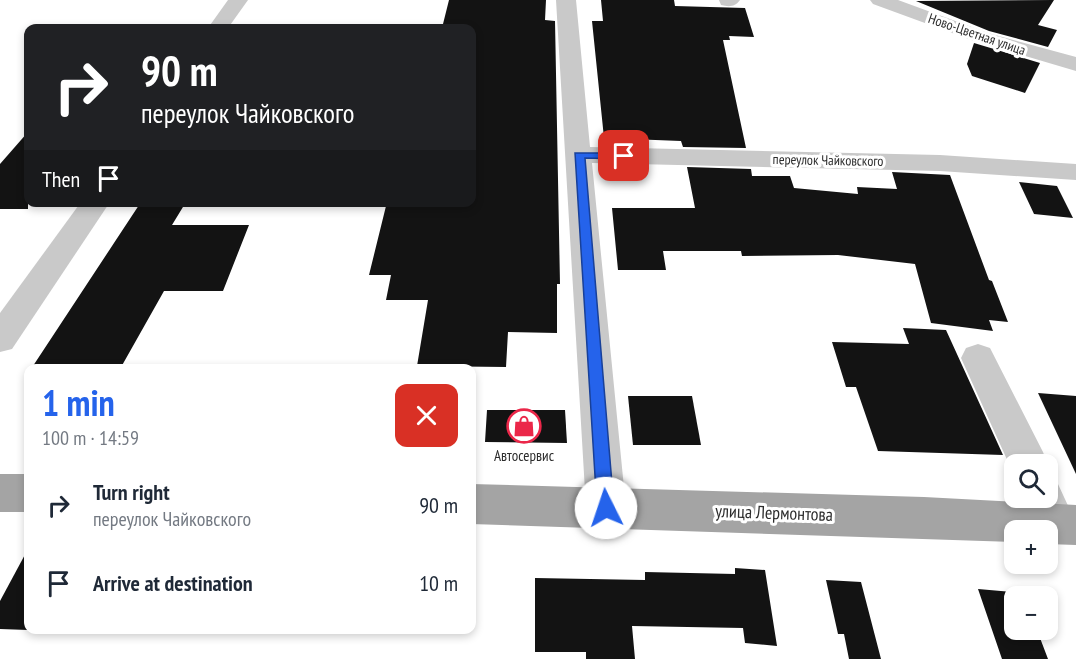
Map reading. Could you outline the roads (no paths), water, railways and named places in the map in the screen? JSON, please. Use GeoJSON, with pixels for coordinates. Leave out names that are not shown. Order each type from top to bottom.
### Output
{"type":"FeatureCollection","features":[{"type":"Feature","properties":{"kind":"main road"},"geometry":{"type":"LineString","coordinates":[[0,493],[24,494]]}},
{"type":"Feature","properties":{"kind":"main road","name":"улица Лермонтова"},"geometry":{"type":"LineString","coordinates":[[476,504],[1059,515]]}},
{"type":"Feature","properties":{"kind":"street"},"geometry":{"type":"LineString","coordinates":[[221,24],[238,0]]}},
{"type":"Feature","properties":{"kind":"street"},"geometry":{"type":"LineString","coordinates":[[566,0],[606,508]]}},
{"type":"Feature","properties":{"kind":"street","name":"Ново-Цветная улица"},"geometry":{"type":"LineString","coordinates":[[880,0],[981,37],[1076,64]]}},
{"type":"Feature","properties":{"kind":"street","name":"переулок Чайковского"},"geometry":{"type":"LineString","coordinates":[[579,155],[940,163],[1076,172]]}},
{"type":"Feature","properties":{"kind":"street"},"geometry":{"type":"LineString","coordinates":[[0,339],[92,207]]}},
{"type":"Feature","properties":{"kind":"street"},"geometry":{"type":"LineString","coordinates":[[978,358],[1024,454]]}},
{"type":"Feature","properties":{"kind":"place","name":"Автосервис"},"geometry":{"type":"Point","coordinates":[524,426]}}]}
